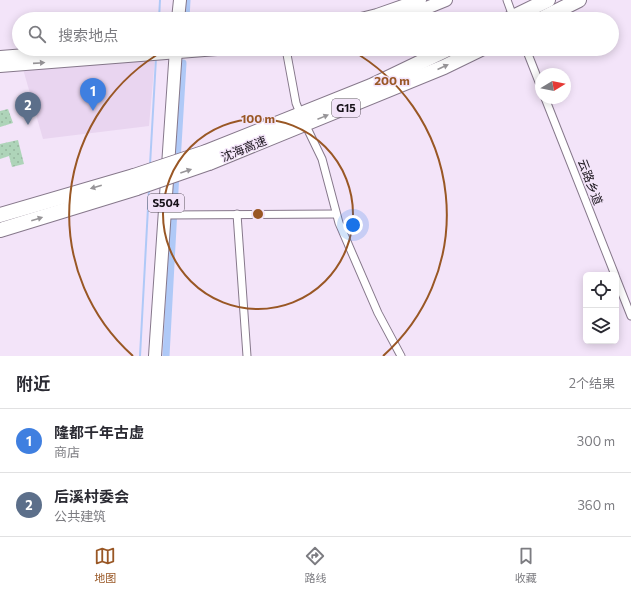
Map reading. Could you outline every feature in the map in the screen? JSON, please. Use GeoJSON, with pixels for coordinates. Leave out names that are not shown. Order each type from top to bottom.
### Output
{"type":"FeatureCollection","features":[{"type":"Feature","properties":{"kind":"highway"},"geometry":{"type":"LineString","coordinates":[[518,12],[548,0]]}},
{"type":"Feature","properties":{"kind":"highway"},"geometry":{"type":"LineString","coordinates":[[555,12],[579,0]]}},
{"type":"Feature","properties":{"kind":"highway","name":"沈海高速"},"geometry":{"type":"LineString","coordinates":[[208,158],[371,86],[433,56]]}},
{"type":"Feature","properties":{"kind":"highway","name":"沈海高速"},"geometry":{"type":"LineString","coordinates":[[0,230],[208,158],[444,67],[467,56]]}},
{"type":"Feature","properties":{"kind":"highway","name":"沈海高速"},"geometry":{"type":"LineString","coordinates":[[0,216],[135,182]]}},
{"type":"Feature","properties":{"kind":"main road"},"geometry":{"type":"LineString","coordinates":[[179,12],[180,0]]}},
{"type":"Feature","properties":{"kind":"main road"},"geometry":{"type":"LineString","coordinates":[[386,12],[420,0]]}},
{"type":"Feature","properties":{"kind":"main road"},"geometry":{"type":"LineString","coordinates":[[416,12],[446,0]]}},
{"type":"Feature","properties":{"kind":"main road"},"geometry":{"type":"LineString","coordinates":[[0,57],[13,56]]}},
{"type":"Feature","properties":{"kind":"main road"},"geometry":{"type":"LineString","coordinates":[[0,66],[131,56]]}},
{"type":"Feature","properties":{"kind":"main road","name":"S504"},"geometry":{"type":"LineString","coordinates":[[155,356],[176,56]]}},
{"type":"Feature","properties":{"kind":"street"},"geometry":{"type":"LineString","coordinates":[[507,0],[509,12]]}},
{"type":"Feature","properties":{"kind":"street"},"geometry":{"type":"LineString","coordinates":[[287,56],[298,108]]}},
{"type":"Feature","properties":{"kind":"street"},"geometry":{"type":"LineString","coordinates":[[529,56],[535,72]]}},
{"type":"Feature","properties":{"kind":"street","name":"云路乡道"},"geometry":{"type":"LineString","coordinates":[[547,104],[614,272]]}},
{"type":"Feature","properties":{"kind":"street"},"geometry":{"type":"LineString","coordinates":[[308,130],[322,159],[339,223],[378,313],[401,356]]}},
{"type":"Feature","properties":{"kind":"street"},"geometry":{"type":"LineString","coordinates":[[237,214],[247,356]]}},
{"type":"Feature","properties":{"kind":"street"},"geometry":{"type":"LineString","coordinates":[[165,215],[336,214]]}},
{"type":"Feature","properties":{"kind":"street"},"geometry":{"type":"LineString","coordinates":[[619,286],[631,316]]}},
{"type":"Feature","properties":{"kind":"shaded area"},"geometry":{"type":"Polygon","coordinates":[[[155,58],[149,126],[43,139],[23,69],[155,58]]]}},
{"type":"Feature","properties":{"kind":"green space"},"geometry":{"type":"Polygon","coordinates":[[[8,109],[13,123],[0,127],[0,111],[8,109]]]}},
{"type":"Feature","properties":{"kind":"green space"},"geometry":{"type":"Polygon","coordinates":[[[18,140],[24,164],[12,167],[9,156],[0,159],[0,144],[18,140]]]}},
{"type":"Feature","properties":{"kind":"waterway"},"geometry":{"type":"LineString","coordinates":[[159,12],[160,0]]}},
{"type":"Feature","properties":{"kind":"waterway"},"geometry":{"type":"LineString","coordinates":[[186,12],[187,0]]}},
{"type":"Feature","properties":{"kind":"waterway"},"geometry":{"type":"LineString","coordinates":[[150,165],[156,58]]}},
{"type":"Feature","properties":{"kind":"waterway"},"geometry":{"type":"LineString","coordinates":[[177,162],[183,63]]}},
{"type":"Feature","properties":{"kind":"waterway"},"geometry":{"type":"LineString","coordinates":[[166,356],[176,172]]}},
{"type":"Feature","properties":{"kind":"waterway"},"geometry":{"type":"LineString","coordinates":[[140,356],[149,189]]}},
{"type":"Feature","properties":{"kind":"place","name":"隆都千年古虚"},"geometry":{"type":"Point","coordinates":[93,111]}},
{"type":"Feature","properties":{"kind":"place","name":"后溪村委会"},"geometry":{"type":"Point","coordinates":[28,125]}}]}
